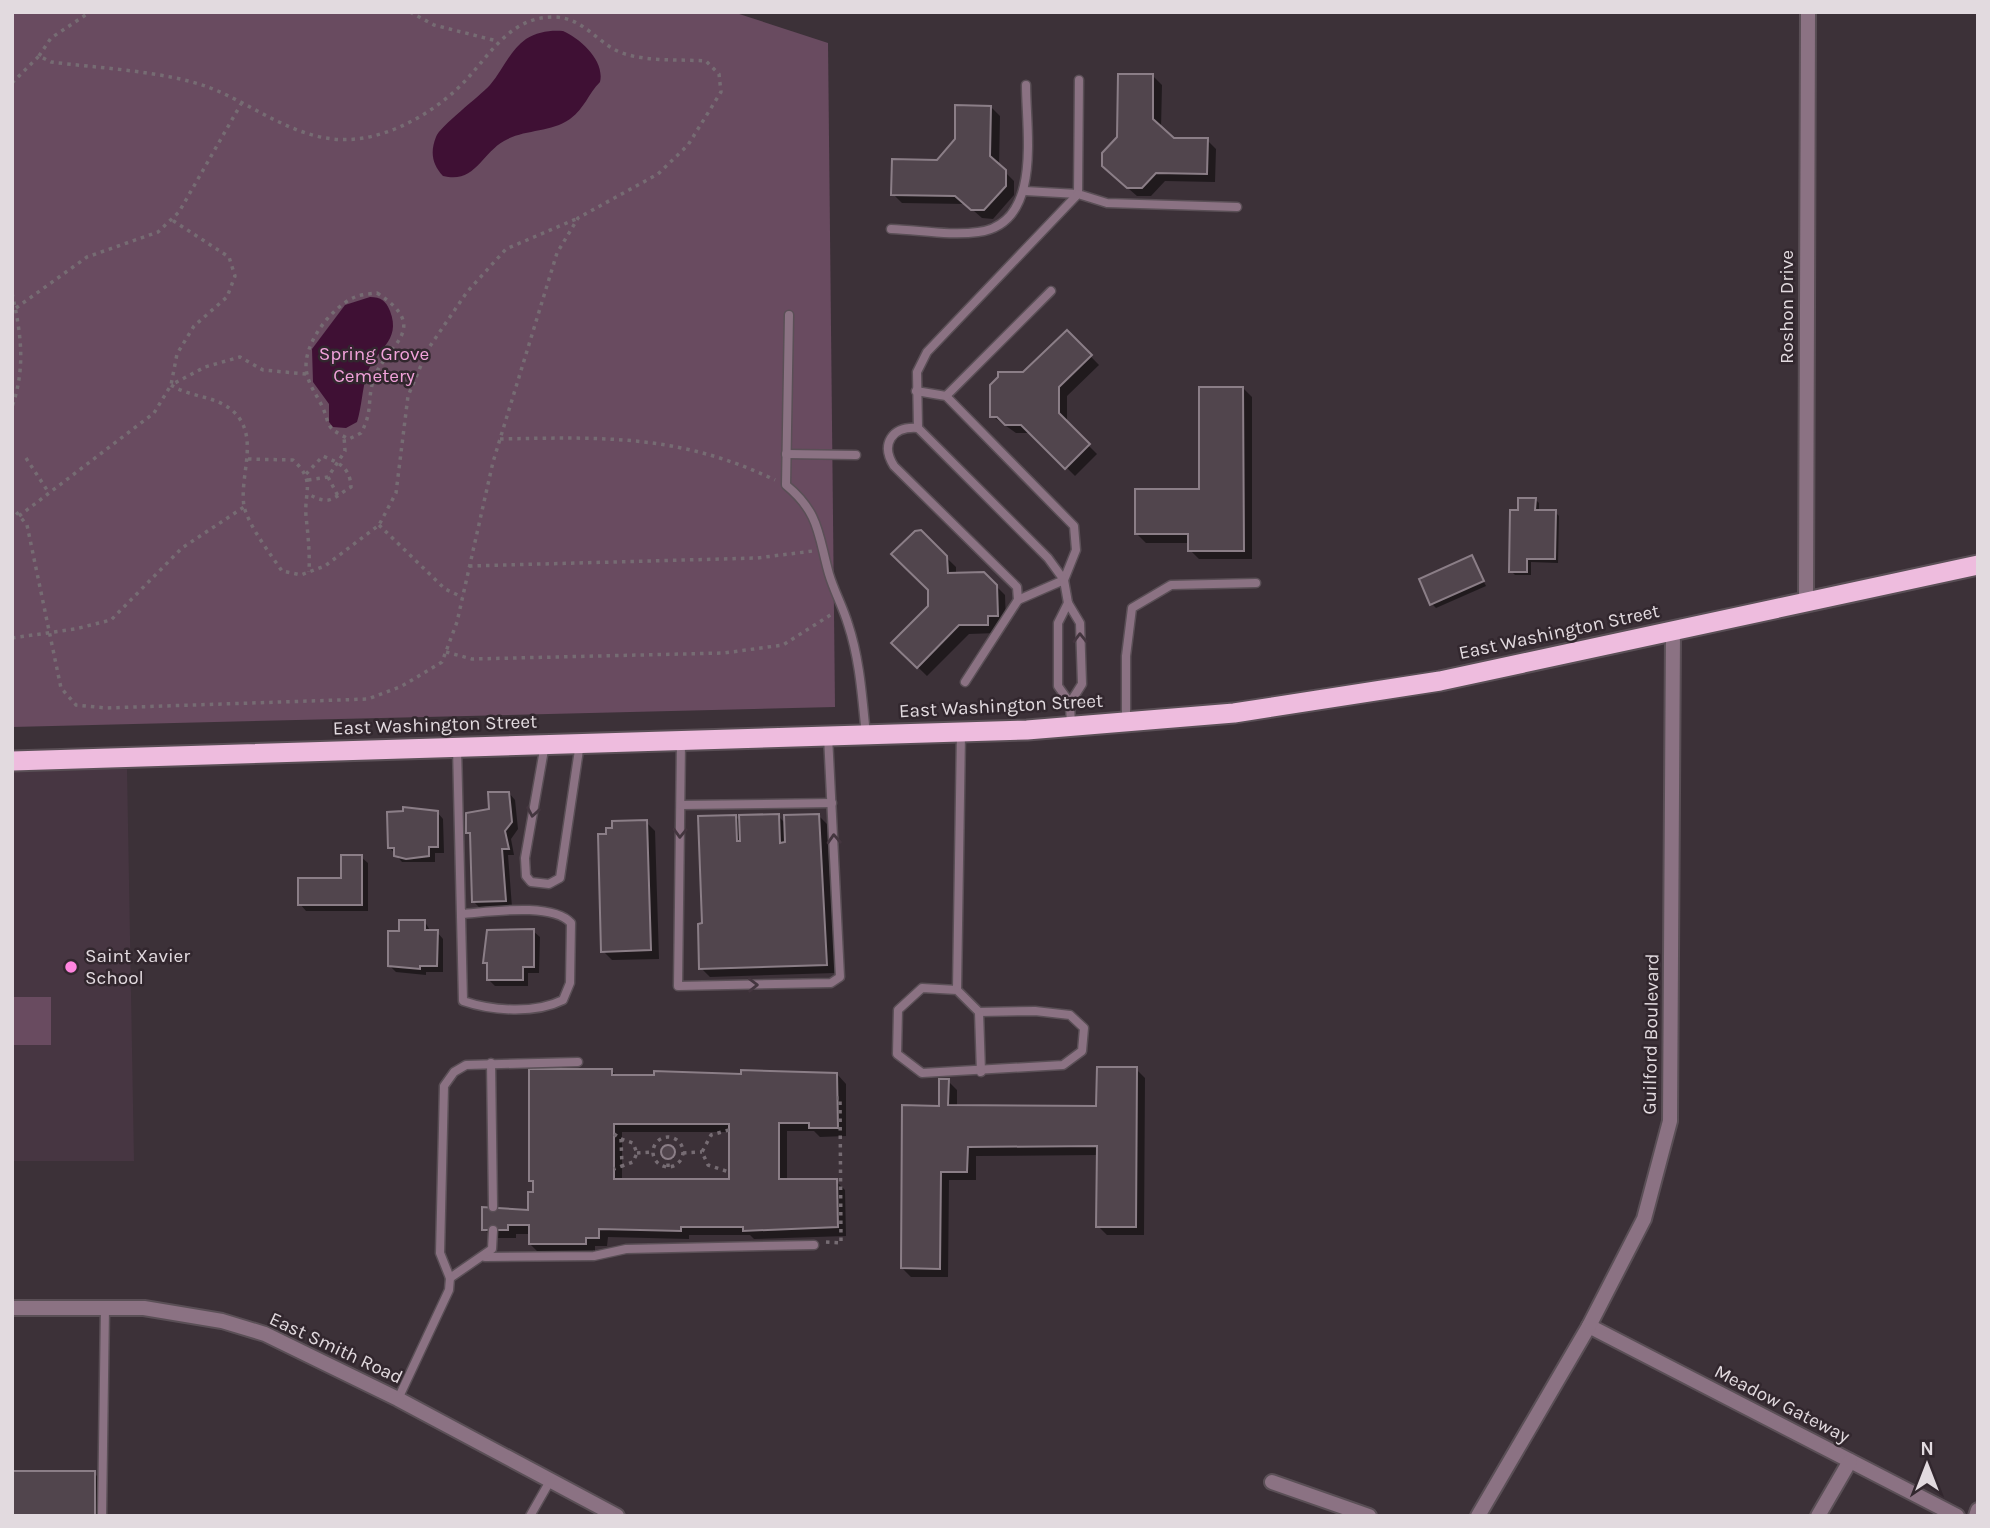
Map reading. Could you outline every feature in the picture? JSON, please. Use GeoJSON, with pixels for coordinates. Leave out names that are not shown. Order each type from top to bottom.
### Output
{"type":"FeatureCollection","features":[{"type":"Feature","properties":{"kind":"highway","name":"East Washington Street"},"geometry":{"type":"LineString","coordinates":[[12,761],[961,732],[1071,727],[1234,713],[1440,681],[1978,565]]}},
{"type":"Feature","properties":{"kind":"street","name":"Roshon Drive"},"geometry":{"type":"LineString","coordinates":[[1806,602],[1808,12]]}},
{"type":"Feature","properties":{"kind":"street","name":"Guilford Boulevard"},"geometry":{"type":"LineString","coordinates":[[1478,1516],[1589,1326],[1644,1219],[1670,1121],[1673,631]]}},
{"type":"Feature","properties":{"kind":"street","name":"East Smith Road"},"geometry":{"type":"LineString","coordinates":[[12,1308],[144,1308],[186,1314],[265,1334],[398,1399],[617,1516]]}},
{"type":"Feature","properties":{"kind":"street","name":"Meadow Gateway"},"geometry":{"type":"LineString","coordinates":[[1589,1326],[1957,1516]]}},
{"type":"Feature","properties":{"kind":"street"},"geometry":{"type":"LineString","coordinates":[[1818,1516],[1850,1461]]}},
{"type":"Feature","properties":{"kind":"street"},"geometry":{"type":"LineString","coordinates":[[1272,1482],[1369,1516]]}},
{"type":"Feature","properties":{"kind":"street"},"geometry":{"type":"LineString","coordinates":[[1976,1516],[1978,1510]]}},
{"type":"Feature","properties":{"kind":"lane"},"geometry":{"type":"LineString","coordinates":[[918,428],[917,372],[926,352],[1078,194],[1079,79]]}},
{"type":"Feature","properties":{"kind":"lane"},"geometry":{"type":"LineString","coordinates":[[891,229],[978,232],[1010,217],[1025,191],[1026,85]]}},
{"type":"Feature","properties":{"kind":"lane"},"geometry":{"type":"LineString","coordinates":[[1025,191],[1078,194],[1107,203],[1237,207]]}},
{"type":"Feature","properties":{"kind":"lane"},"geometry":{"type":"LineString","coordinates":[[946,396],[1051,291]]}},
{"type":"Feature","properties":{"kind":"lane"},"geometry":{"type":"LineString","coordinates":[[789,315],[786,485],[814,515],[829,574],[859,663],[866,735]]}},
{"type":"Feature","properties":{"kind":"lane"},"geometry":{"type":"LineString","coordinates":[[916,391],[946,396],[1074,526],[1076,550],[1064,580],[1018,600],[965,682]]}},
{"type":"Feature","properties":{"kind":"lane"},"geometry":{"type":"LineString","coordinates":[[1018,600],[1017,587],[894,466],[887,454],[888,442],[893,433],[906,427],[918,428],[1048,558],[1064,580],[1068,603],[1080,623],[1082,684],[1070,703]]}},
{"type":"Feature","properties":{"kind":"lane"},"geometry":{"type":"LineString","coordinates":[[786,454],[856,455]]}},
{"type":"Feature","properties":{"kind":"lane"},"geometry":{"type":"LineString","coordinates":[[1126,722],[1126,656],[1132,608],[1171,585],[1256,583]]}},
{"type":"Feature","properties":{"kind":"lane"},"geometry":{"type":"LineString","coordinates":[[1068,603],[1058,623],[1058,686],[1070,703],[1071,727]]}},
{"type":"Feature","properties":{"kind":"lane"},"geometry":{"type":"LineString","coordinates":[[957,990],[961,732]]}},
{"type":"Feature","properties":{"kind":"lane"},"geometry":{"type":"LineString","coordinates":[[681,740],[678,986],[817,984],[831,983],[840,977],[828,736]]}},
{"type":"Feature","properties":{"kind":"lane"},"geometry":{"type":"LineString","coordinates":[[545,744],[525,858],[526,877],[531,882],[549,884],[560,878],[580,743]]}},
{"type":"Feature","properties":{"kind":"lane"},"geometry":{"type":"LineString","coordinates":[[457,747],[463,1001],[482,1007],[547,1009],[563,1000],[570,983],[571,923],[564,916],[533,910],[461,914]]}},
{"type":"Feature","properties":{"kind":"lane"},"geometry":{"type":"LineString","coordinates":[[681,805],[832,803]]}},
{"type":"Feature","properties":{"kind":"lane"},"geometry":{"type":"LineString","coordinates":[[979,1013],[1035,1011],[1070,1015],[1084,1028],[1082,1051],[1063,1065],[981,1072],[922,1073],[897,1054],[898,1010],[922,988],[957,990],[979,1013],[981,1072]]}},
{"type":"Feature","properties":{"kind":"lane"},"geometry":{"type":"LineString","coordinates":[[398,1399],[444,1305],[450,1278],[440,1253],[444,1086],[454,1072],[466,1065],[578,1062]]}},
{"type":"Feature","properties":{"kind":"lane"},"geometry":{"type":"LineString","coordinates":[[491,1063],[493,1207]]}},
{"type":"Feature","properties":{"kind":"lane"},"geometry":{"type":"LineString","coordinates":[[450,1278],[492,1249],[493,1230]]}},
{"type":"Feature","properties":{"kind":"lane"},"geometry":{"type":"LineString","coordinates":[[485,1256],[594,1256],[626,1249],[814,1245]]}},
{"type":"Feature","properties":{"kind":"lane"},"geometry":{"type":"LineString","coordinates":[[102,1516],[105,1308]]}},
{"type":"Feature","properties":{"kind":"lane"},"geometry":{"type":"LineString","coordinates":[[530,1516],[551,1481]]}},
{"type":"Feature","properties":{"kind":"path"},"geometry":{"type":"LineString","coordinates":[[12,83],[39,56],[51,38],[90,12]]}},
{"type":"Feature","properties":{"kind":"path"},"geometry":{"type":"LineString","coordinates":[[410,12],[434,25],[497,41]]}},
{"type":"Feature","properties":{"kind":"path"},"geometry":{"type":"LineString","coordinates":[[39,56],[51,62],[179,79],[208,87],[306,133],[354,139],[387,132],[425,113],[465,81],[497,41],[522,25],[551,17],[576,20],[620,52],[652,59],[706,61],[719,74],[721,92],[688,145],[659,174],[578,218],[506,249],[467,292],[428,349],[408,396],[396,494],[379,525],[325,566],[301,575],[282,571],[244,506],[248,459],[245,430],[235,413],[212,398],[183,393],[171,385]]}},
{"type":"Feature","properties":{"kind":"path"},"geometry":{"type":"LineString","coordinates":[[16,308],[87,257],[158,232],[172,220],[241,104]]}},
{"type":"Feature","properties":{"kind":"path"},"geometry":{"type":"LineString","coordinates":[[12,508],[27,525],[61,688],[76,705],[106,708],[368,699],[402,686],[442,662],[446,652],[500,439],[557,253],[578,218]]}},
{"type":"Feature","properties":{"kind":"path"},"geometry":{"type":"LineString","coordinates":[[19,516],[155,413],[171,385],[177,354],[194,326],[227,297],[235,276],[229,257],[172,220]]}},
{"type":"Feature","properties":{"kind":"path"},"geometry":{"type":"LineString","coordinates":[[12,293],[22,338],[21,383],[12,407]]}},
{"type":"Feature","properties":{"kind":"path"},"geometry":{"type":"LineString","coordinates":[[377,293],[395,305],[403,323],[399,345],[379,367],[372,383],[371,416],[362,433],[349,439],[333,432],[325,421],[323,407],[306,374],[306,358],[314,339],[338,307],[356,296],[377,293]]}},
{"type":"Feature","properties":{"kind":"path"},"geometry":{"type":"LineString","coordinates":[[171,385],[205,367],[240,357],[263,370],[306,374]]}},
{"type":"Feature","properties":{"kind":"path"},"geometry":{"type":"LineString","coordinates":[[308,480],[328,477],[345,451],[344,436]]}},
{"type":"Feature","properties":{"kind":"path"},"geometry":{"type":"LineString","coordinates":[[500,439],[656,441],[720,456],[786,485]]}},
{"type":"Feature","properties":{"kind":"path"},"geometry":{"type":"LineString","coordinates":[[306,474],[323,456],[339,463],[351,477],[351,487],[324,502],[308,494]]}},
{"type":"Feature","properties":{"kind":"path"},"geometry":{"type":"LineString","coordinates":[[26,458],[49,494]]}},
{"type":"Feature","properties":{"kind":"path"},"geometry":{"type":"LineString","coordinates":[[248,459],[293,460],[306,474],[306,515],[310,533],[309,572]]}},
{"type":"Feature","properties":{"kind":"path"},"geometry":{"type":"LineString","coordinates":[[328,477],[338,496]]}},
{"type":"Feature","properties":{"kind":"path"},"geometry":{"type":"LineString","coordinates":[[12,638],[111,620],[182,548],[244,506]]}},
{"type":"Feature","properties":{"kind":"path"},"geometry":{"type":"LineString","coordinates":[[379,525],[444,589],[462,597]]}},
{"type":"Feature","properties":{"kind":"path"},"geometry":{"type":"LineString","coordinates":[[469,566],[757,558],[824,550]]}},
{"type":"Feature","properties":{"kind":"path"},"geometry":{"type":"LineString","coordinates":[[446,652],[472,659],[724,653],[783,645],[821,624],[842,607]]}},
{"type":"Feature","properties":{"kind":"path"},"geometry":{"type":"LineString","coordinates":[[814,1245],[817,1242],[841,1243],[837,1098]]}},
{"type":"Feature","properties":{"kind":"path"},"geometry":{"type":"LineString","coordinates":[[702,1152],[711,1135],[729,1130]]}},
{"type":"Feature","properties":{"kind":"path"},"geometry":{"type":"LineString","coordinates":[[614,1134],[633,1143],[637,1153],[633,1162],[614,1169]]}},
{"type":"Feature","properties":{"kind":"path"},"geometry":{"type":"LineString","coordinates":[[668,1137],[668,1145]]}},
{"type":"Feature","properties":{"kind":"path"},"geometry":{"type":"LineString","coordinates":[[668,1137],[681,1143],[683,1153],[679,1162],[668,1167],[656,1162],[652,1152],[655,1143],[668,1137]]}},
{"type":"Feature","properties":{"kind":"path"},"geometry":{"type":"LineString","coordinates":[[621,1139],[622,1166]]}},
{"type":"Feature","properties":{"kind":"path"},"geometry":{"type":"LineString","coordinates":[[637,1153],[652,1152]]}},
{"type":"Feature","properties":{"kind":"path"},"geometry":{"type":"LineString","coordinates":[[683,1153],[702,1152]]}},
{"type":"Feature","properties":{"kind":"path"},"geometry":{"type":"LineString","coordinates":[[702,1152],[708,1165],[729,1172]]}},
{"type":"Feature","properties":{"kind":"path"},"geometry":{"type":"LineString","coordinates":[[668,1159],[668,1167]]}},
{"type":"Feature","properties":{"kind":"shaded area"},"geometry":{"type":"Polygon","coordinates":[[[563,31],[577,39],[590,52],[601,74],[600,82],[579,110],[562,123],[504,141],[463,176],[443,176],[436,167],[433,153],[439,132],[490,85],[520,44],[539,33],[563,31]]]}},
{"type":"Feature","properties":{"kind":"shaded area"},"geometry":{"type":"Polygon","coordinates":[[[370,297],[383,300],[387,305],[393,330],[367,374],[357,422],[346,428],[333,427],[329,422],[329,404],[313,382],[312,349],[345,305],[370,297]]]}},
{"type":"Feature","properties":{"kind":"shaded area","name":"Saint Xavier School"},"geometry":{"type":"Polygon","coordinates":[[[127,769],[134,1161],[12,1161],[12,772],[127,769]]]}},
{"type":"Feature","properties":{"kind":"green space","name":"Spring Grove Cemetery"},"geometry":{"type":"Polygon","coordinates":[[[12,12],[733,12],[828,43],[835,707],[12,727],[12,12]]]}},
{"type":"Feature","properties":{"kind":"green space"},"geometry":{"type":"Polygon","coordinates":[[[12,997],[51,997],[51,1045],[12,1045],[12,997]]]}},
{"type":"Feature","properties":{"kind":"building"},"geometry":{"type":"Polygon","coordinates":[[[1118,74],[1153,74],[1153,119],[1174,138],[1208,138],[1207,174],[1156,173],[1142,188],[1127,188],[1102,166],[1102,153],[1117,137],[1118,74]]]}},
{"type":"Feature","properties":{"kind":"building"},"geometry":{"type":"Polygon","coordinates":[[[955,105],[991,106],[990,156],[1006,170],[1006,186],[984,210],[971,210],[955,196],[891,195],[892,159],[937,160],[955,139],[955,105]]]}},
{"type":"Feature","properties":{"kind":"building"},"geometry":{"type":"Polygon","coordinates":[[[1067,330],[1092,355],[1059,387],[1059,413],[1090,444],[1065,469],[1021,425],[1005,425],[997,417],[990,417],[990,385],[998,377],[998,372],[1023,372],[1067,330]]]}},
{"type":"Feature","properties":{"kind":"building"},"geometry":{"type":"Polygon","coordinates":[[[1199,387],[1243,387],[1244,551],[1188,551],[1188,534],[1135,534],[1135,489],[1199,489],[1199,387]]]}},
{"type":"Feature","properties":{"kind":"building"},"geometry":{"type":"Polygon","coordinates":[[[1518,498],[1536,498],[1535,510],[1556,510],[1555,559],[1527,559],[1527,572],[1509,572],[1510,510],[1518,510],[1518,498]]]}},
{"type":"Feature","properties":{"kind":"building"},"geometry":{"type":"Polygon","coordinates":[[[921,530],[947,556],[948,573],[984,572],[997,585],[998,616],[988,616],[988,625],[959,625],[917,668],[891,643],[928,606],[928,590],[891,554],[915,531],[921,530]]]}},
{"type":"Feature","properties":{"kind":"building"},"geometry":{"type":"Polygon","coordinates":[[[1472,555],[1484,581],[1430,605],[1419,579],[1472,555]]]}},
{"type":"Feature","properties":{"kind":"building"},"geometry":{"type":"Polygon","coordinates":[[[488,792],[509,792],[512,822],[505,831],[509,849],[502,849],[506,901],[472,902],[470,833],[466,833],[466,813],[489,809],[488,792]]]}},
{"type":"Feature","properties":{"kind":"building"},"geometry":{"type":"Polygon","coordinates":[[[403,807],[438,811],[438,847],[429,847],[429,856],[406,859],[394,856],[394,848],[388,848],[387,812],[403,811],[403,807]]]}},
{"type":"Feature","properties":{"kind":"building"},"geometry":{"type":"Polygon","coordinates":[[[779,814],[780,843],[785,842],[784,815],[819,814],[827,965],[699,969],[698,924],[702,923],[698,816],[736,815],[737,841],[740,841],[739,815],[779,814]]]}},
{"type":"Feature","properties":{"kind":"building"},"geometry":{"type":"Polygon","coordinates":[[[647,820],[651,950],[601,952],[598,834],[606,834],[606,828],[612,828],[612,821],[647,820]]]}},
{"type":"Feature","properties":{"kind":"building"},"geometry":{"type":"Polygon","coordinates":[[[341,855],[362,855],[362,905],[298,905],[298,878],[341,878],[341,855]]]}},
{"type":"Feature","properties":{"kind":"building"},"geometry":{"type":"Polygon","coordinates":[[[399,920],[425,920],[425,930],[438,930],[437,966],[420,966],[420,969],[388,966],[388,931],[399,931],[399,920]]]}},
{"type":"Feature","properties":{"kind":"building"},"geometry":{"type":"Polygon","coordinates":[[[534,929],[534,967],[523,967],[523,980],[487,980],[487,963],[483,963],[487,930],[534,929]]]}},
{"type":"Feature","properties":{"kind":"building"},"geometry":{"type":"Polygon","coordinates":[[[1097,1067],[1137,1067],[1136,1227],[1096,1227],[1097,1146],[968,1147],[967,1172],[941,1172],[940,1269],[901,1268],[902,1105],[939,1106],[939,1079],[949,1079],[948,1105],[1096,1106],[1097,1067]]]}},
{"type":"Feature","properties":{"kind":"building"},"geometry":{"type":"Polygon","coordinates":[[[529,1069],[612,1069],[612,1075],[654,1075],[654,1071],[741,1074],[741,1070],[837,1073],[838,1128],[809,1128],[809,1123],[779,1123],[779,1179],[837,1179],[838,1227],[743,1231],[743,1227],[681,1227],[681,1231],[599,1229],[599,1238],[586,1238],[586,1244],[529,1244],[529,1225],[508,1225],[508,1230],[482,1230],[482,1207],[528,1210],[528,1192],[533,1192],[533,1181],[529,1181],[529,1069]],[[614,1124],[614,1179],[729,1179],[729,1124],[614,1124]]]}},
{"type":"Feature","properties":{"kind":"building"},"geometry":{"type":"Polygon","coordinates":[[[665,1145],[671,1145],[675,1152],[671,1159],[665,1159],[661,1155],[661,1149],[665,1145]]]}},
{"type":"Feature","properties":{"kind":"building"},"geometry":{"type":"Polygon","coordinates":[[[12,1471],[95,1471],[95,1516],[12,1516],[12,1471]]]}},
{"type":"Feature","properties":{"kind":"place","name":"Saint Xavier School"},"geometry":{"type":"Point","coordinates":[71,967]}}]}
